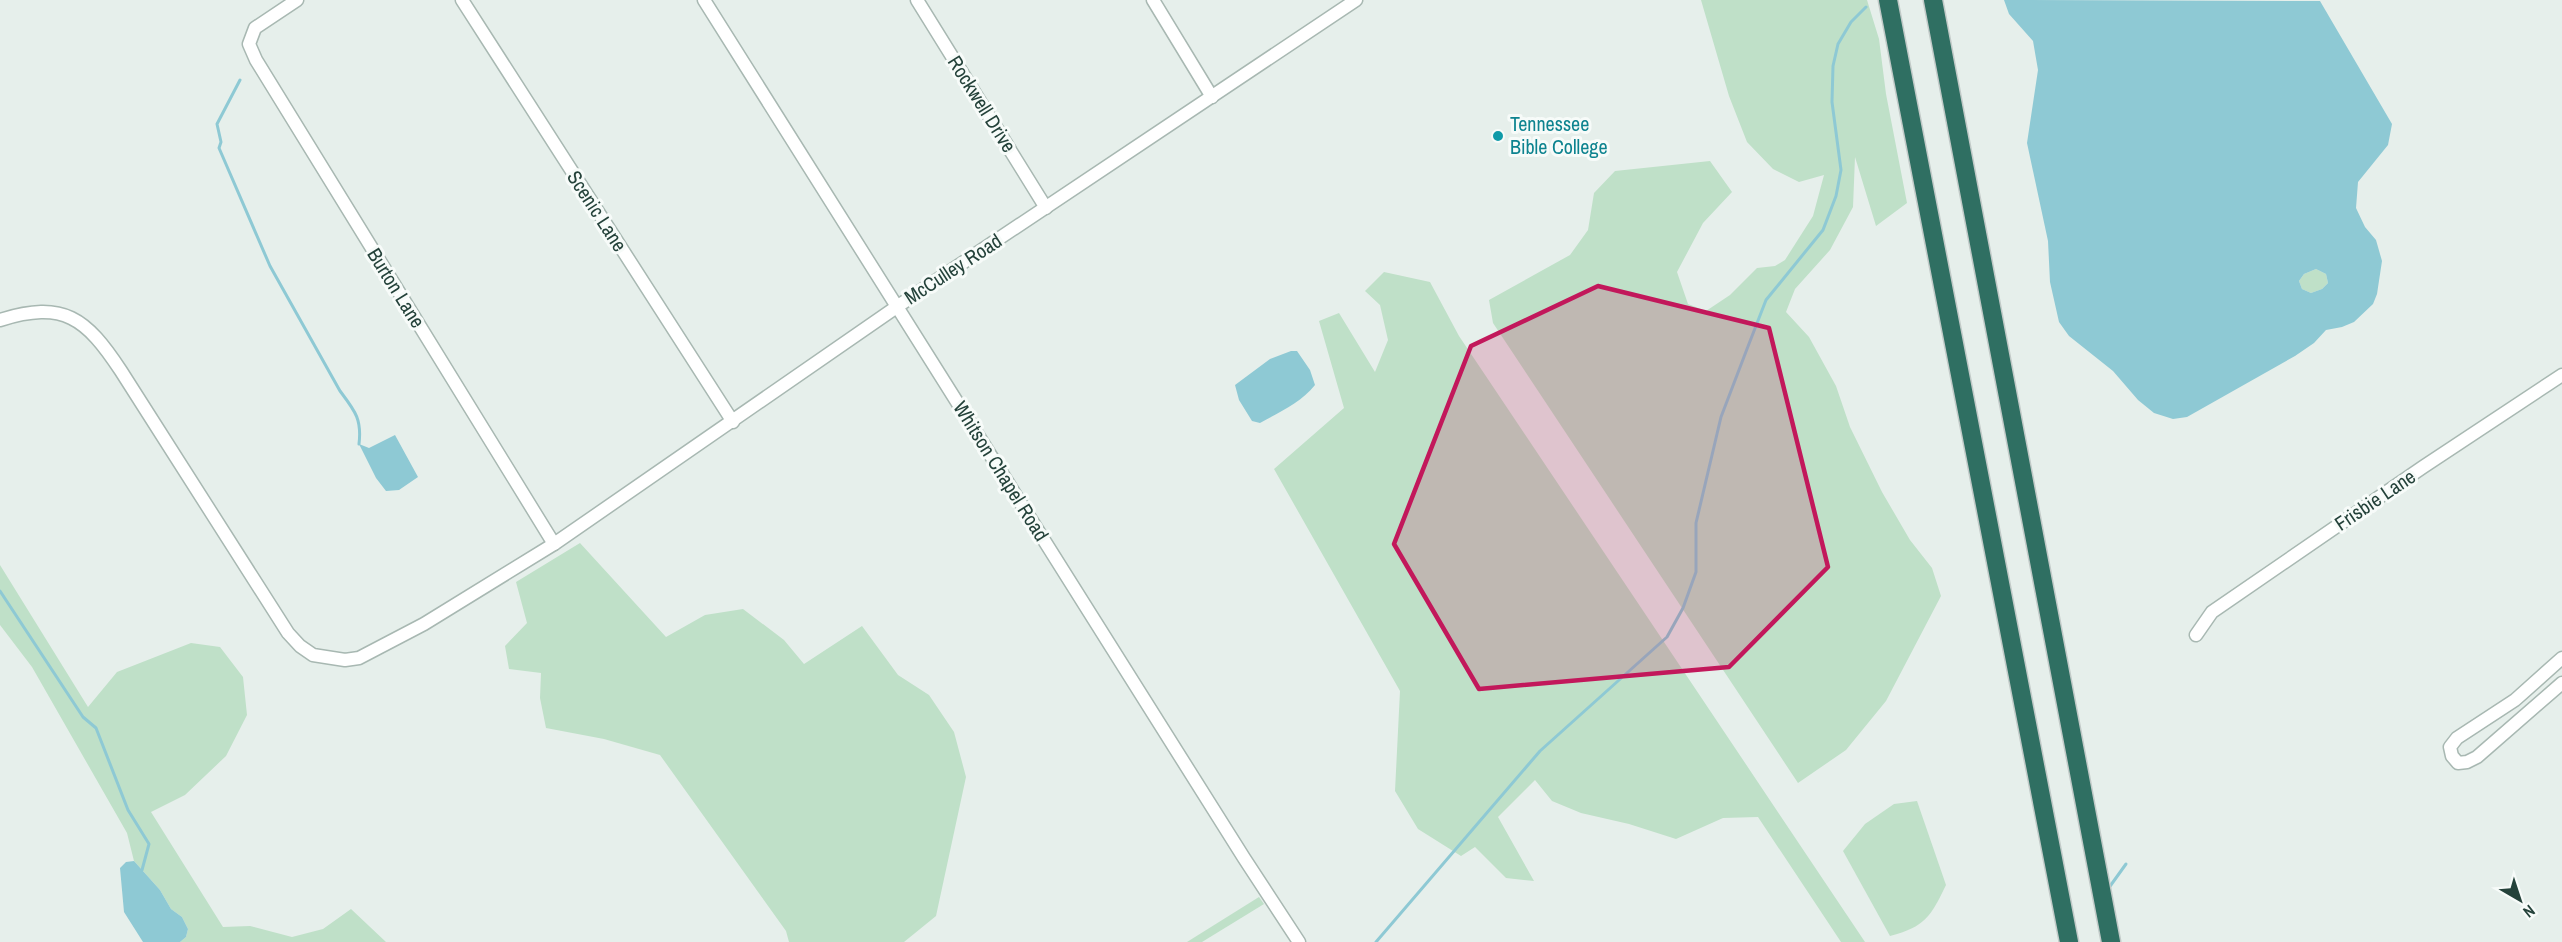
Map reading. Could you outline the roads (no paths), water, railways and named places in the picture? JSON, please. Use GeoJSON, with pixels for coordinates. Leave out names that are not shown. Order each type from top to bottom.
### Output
{"type":"FeatureCollection","features":[{"type":"Feature","properties":{"kind":"highway"},"geometry":{"type":"LineString","coordinates":[[1888,0],[2069,942]]}},
{"type":"Feature","properties":{"kind":"highway"},"geometry":{"type":"LineString","coordinates":[[1933,0],[2111,942]]}},
{"type":"Feature","properties":{"kind":"street","name":"Burton Lane"},"geometry":{"type":"LineString","coordinates":[[297,0],[255,28],[249,44],[256,60],[554,544]]}},
{"type":"Feature","properties":{"kind":"street","name":"Scenic Lane"},"geometry":{"type":"LineString","coordinates":[[462,0],[733,422]]}},
{"type":"Feature","properties":{"kind":"street","name":"Whitson Chapel Road"},"geometry":{"type":"LineString","coordinates":[[704,0],[1299,942]]}},
{"type":"Feature","properties":{"kind":"street","name":"Rockwell Drive"},"geometry":{"type":"LineString","coordinates":[[917,0],[1046,208]]}},
{"type":"Feature","properties":{"kind":"street"},"geometry":{"type":"LineString","coordinates":[[1153,0],[1212,97]]}},
{"type":"Feature","properties":{"kind":"street","name":"McCulley Road"},"geometry":{"type":"LineString","coordinates":[[0,320],[30,312],[48,311],[65,314],[92,332],[121,371],[288,633],[300,646],[313,655],[345,660],[359,658],[424,624],[554,544],[898,306],[1356,0]]}},
{"type":"Feature","properties":{"kind":"street","name":"Frisbie Lane"},"geometry":{"type":"LineString","coordinates":[[2196,635],[2212,612],[2562,375]]}},
{"type":"Feature","properties":{"kind":"street"},"geometry":{"type":"LineString","coordinates":[[2562,658],[2502,711],[2457,738],[2450,747],[2452,756],[2458,762],[2468,762],[2476,757],[2562,683]]}},
{"type":"Feature","properties":{"kind":"water"},"geometry":{"type":"Polygon","coordinates":[[[2004,0],[2320,1],[2392,124],[2388,145],[2358,182],[2356,208],[2365,227],[2376,240],[2382,261],[2377,294],[2373,304],[2354,322],[2326,330],[2314,343],[2295,356],[2187,417],[2173,419],[2154,413],[2138,400],[2113,371],[2069,336],[2059,322],[2050,282],[2048,241],[2027,143],[2038,70],[2033,41],[2009,14],[2004,0]],[[2316,269],[2304,274],[2299,281],[2302,289],[2311,293],[2322,289],[2328,283],[2326,274],[2316,269]]]}},
{"type":"Feature","properties":{"kind":"water"},"geometry":{"type":"Polygon","coordinates":[[[1297,351],[1310,370],[1315,385],[1303,397],[1282,411],[1260,423],[1252,421],[1239,400],[1235,385],[1270,359],[1297,351]]]}},
{"type":"Feature","properties":{"kind":"water"},"geometry":{"type":"Polygon","coordinates":[[[395,435],[418,477],[399,490],[386,491],[376,478],[359,444],[369,448],[395,435]]]}},
{"type":"Feature","properties":{"kind":"water"},"geometry":{"type":"Polygon","coordinates":[[[134,861],[160,890],[171,909],[182,917],[188,929],[186,937],[180,942],[143,942],[124,912],[120,868],[126,862],[134,861]]]}},
{"type":"Feature","properties":{"kind":"waterway"},"geometry":{"type":"LineString","coordinates":[[1376,942],[1540,751],[1667,637],[1683,608],[1696,572],[1696,523],[1721,417],[1766,300],[1823,230],[1836,196],[1841,170],[1832,102],[1833,66],[1838,44],[1851,22],[1866,7]]}},
{"type":"Feature","properties":{"kind":"waterway"},"geometry":{"type":"LineString","coordinates":[[240,80],[217,124],[221,142],[219,148],[270,266],[356,416],[359,444]]}},
{"type":"Feature","properties":{"kind":"waterway"},"geometry":{"type":"LineString","coordinates":[[0,591],[83,717],[96,728],[128,810],[149,844],[142,870]]}},
{"type":"Feature","properties":{"kind":"waterway"},"geometry":{"type":"LineString","coordinates":[[2108,889],[2126,864]]}},
{"type":"Feature","properties":{"kind":"place","name":"Tennessee Bible College"},"geometry":{"type":"Point","coordinates":[1498,136]}}]}
